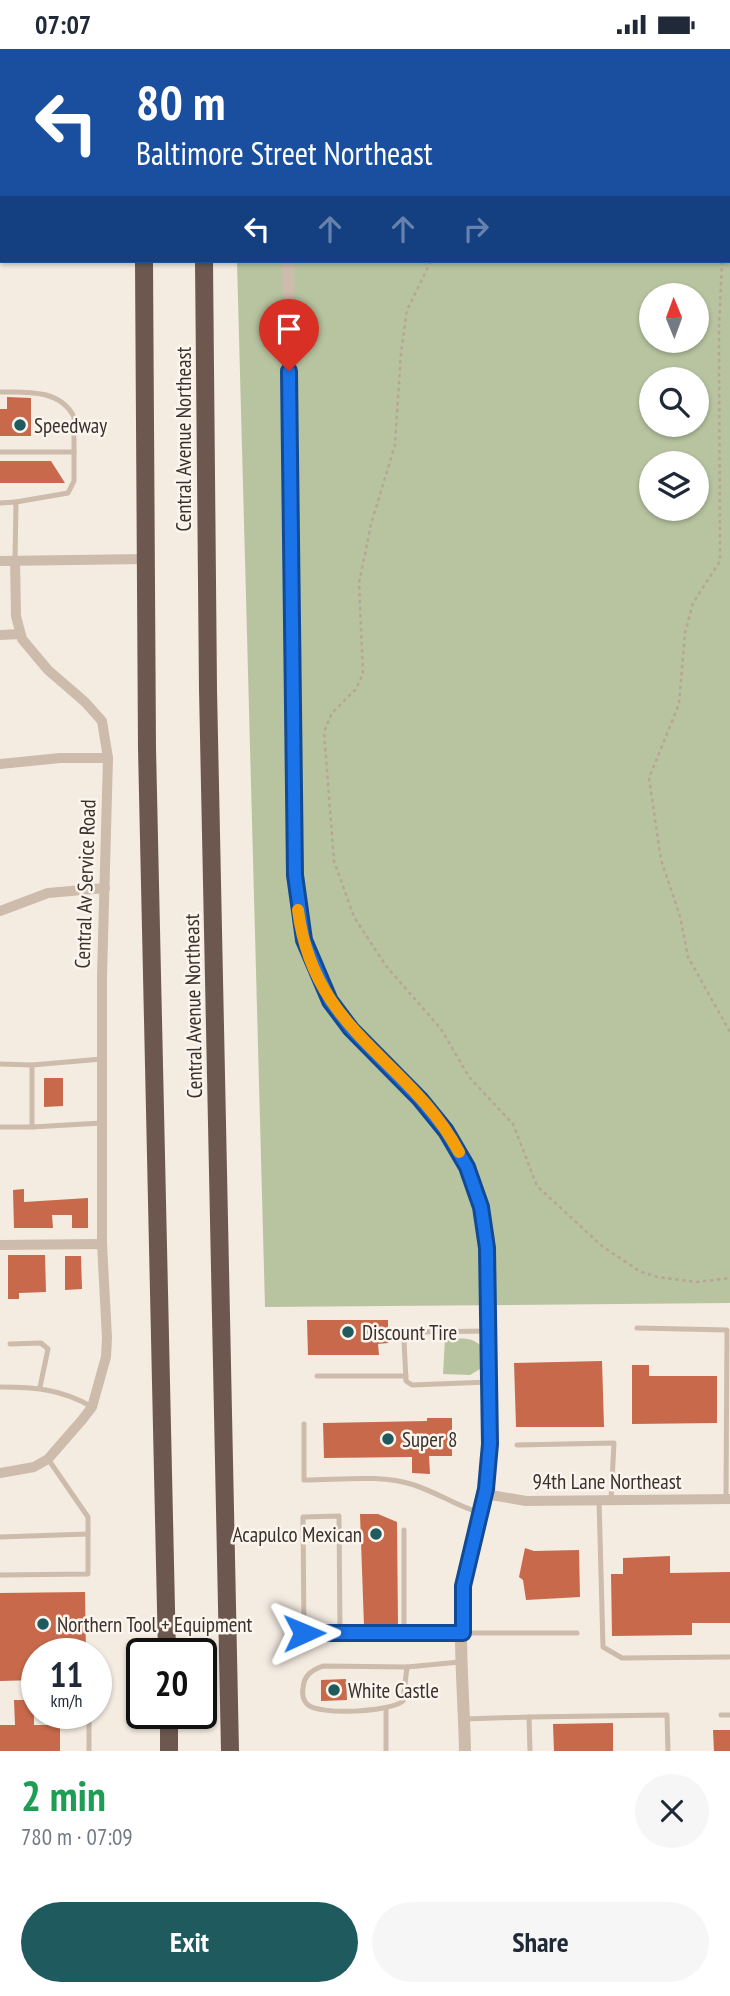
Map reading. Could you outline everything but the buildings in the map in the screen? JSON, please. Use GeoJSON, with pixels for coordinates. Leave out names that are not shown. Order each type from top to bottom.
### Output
{"type":"FeatureCollection","features":[{"type":"Feature","properties":{"kind":"highway","name":"Central Avenue Northeast"},"geometry":{"type":"LineString","coordinates":[[144,263],[147,748],[167,1638]]}},
{"type":"Feature","properties":{"kind":"highway","name":"Central Avenue Northeast"},"geometry":{"type":"LineString","coordinates":[[204,263],[208,702],[230,1751]]}},
{"type":"Feature","properties":{"kind":"highway"},"geometry":{"type":"LineString","coordinates":[[169,1729],[169,1751]]}},
{"type":"Feature","properties":{"kind":"street"},"geometry":{"type":"LineString","coordinates":[[288,263],[295,875],[299,917],[311,963],[330,1001],[369,1049],[432,1111],[467,1167],[485,1227],[490,1444],[485,1494],[463,1586],[465,1751]]}},
{"type":"Feature","properties":{"kind":"street"},"geometry":{"type":"LineString","coordinates":[[0,561],[146,559]]}},
{"type":"Feature","properties":{"kind":"street","name":"Central Av Service Road"},"geometry":{"type":"LineString","coordinates":[[15,560],[16,616],[20,634],[33,655],[102,721],[108,758],[102,1059],[102,1244],[107,1298],[106,1357],[92,1407]]}},
{"type":"Feature","properties":{"kind":"street"},"geometry":{"type":"LineString","coordinates":[[0,635],[20,634]]}},
{"type":"Feature","properties":{"kind":"street"},"geometry":{"type":"LineString","coordinates":[[0,764],[60,758],[108,758]]}},
{"type":"Feature","properties":{"kind":"street"},"geometry":{"type":"LineString","coordinates":[[0,911],[48,893],[105,888]]}},
{"type":"Feature","properties":{"kind":"street"},"geometry":{"type":"LineString","coordinates":[[0,1245],[102,1244]]}},
{"type":"Feature","properties":{"kind":"street"},"geometry":{"type":"LineString","coordinates":[[0,1473],[34,1467],[48,1459],[92,1407]]}},
{"type":"Feature","properties":{"kind":"street","name":"94th Lane Northeast"},"geometry":{"type":"LineString","coordinates":[[485,1494],[526,1501],[728,1499]]}},
{"type":"Feature","properties":{"kind":"lane"},"geometry":{"type":"LineString","coordinates":[[0,392],[36,391],[58,399],[69,408],[74,417],[74,481],[68,493],[39,495],[16,502],[0,503]]}},
{"type":"Feature","properties":{"kind":"lane"},"geometry":{"type":"LineString","coordinates":[[0,452],[74,452]]}},
{"type":"Feature","properties":{"kind":"lane"},"geometry":{"type":"LineString","coordinates":[[15,560],[16,502]]}},
{"type":"Feature","properties":{"kind":"lane"},"geometry":{"type":"LineString","coordinates":[[0,1064],[32,1065],[102,1059]]}},
{"type":"Feature","properties":{"kind":"lane"},"geometry":{"type":"LineString","coordinates":[[32,1065],[32,1127]]}},
{"type":"Feature","properties":{"kind":"lane"},"geometry":{"type":"LineString","coordinates":[[0,1127],[102,1123]]}},
{"type":"Feature","properties":{"kind":"lane"},"geometry":{"type":"LineString","coordinates":[[638,1328],[727,1330],[728,1499]]}},
{"type":"Feature","properties":{"kind":"lane"},"geometry":{"type":"LineString","coordinates":[[489,1331],[412,1332],[404,1340],[406,1381],[412,1385],[490,1383]]}},
{"type":"Feature","properties":{"kind":"lane"},"geometry":{"type":"LineString","coordinates":[[10,1343],[41,1343],[48,1349],[40,1387]]}},
{"type":"Feature","properties":{"kind":"lane"},"geometry":{"type":"LineString","coordinates":[[317,1376],[406,1376]]}},
{"type":"Feature","properties":{"kind":"lane"},"geometry":{"type":"LineString","coordinates":[[0,1387],[40,1387],[74,1396],[92,1407]]}},
{"type":"Feature","properties":{"kind":"lane"},"geometry":{"type":"LineString","coordinates":[[304,1424],[304,1480],[399,1481],[448,1497],[465,1509],[480,1513]]}},
{"type":"Feature","properties":{"kind":"lane"},"geometry":{"type":"LineString","coordinates":[[517,1445],[614,1443],[611,1500]]}},
{"type":"Feature","properties":{"kind":"lane"},"geometry":{"type":"LineString","coordinates":[[0,1575],[88,1574],[88,1517],[48,1459]]}},
{"type":"Feature","properties":{"kind":"lane"},"geometry":{"type":"LineString","coordinates":[[599,1500],[603,1647],[622,1658],[730,1657]]}},
{"type":"Feature","properties":{"kind":"lane"},"geometry":{"type":"LineString","coordinates":[[340,1632],[339,1516],[303,1517],[304,1633],[577,1633]]}},
{"type":"Feature","properties":{"kind":"lane"},"geometry":{"type":"LineString","coordinates":[[404,1530],[404,1632]]}},
{"type":"Feature","properties":{"kind":"lane"},"geometry":{"type":"LineString","coordinates":[[0,1537],[88,1534]]}},
{"type":"Feature","properties":{"kind":"lane"},"geometry":{"type":"LineString","coordinates":[[407,1667],[403,1701],[386,1709],[319,1710],[307,1706],[302,1696],[303,1684],[311,1671],[323,1665],[407,1667],[439,1662],[463,1663]]}},
{"type":"Feature","properties":{"kind":"lane"},"geometry":{"type":"LineString","coordinates":[[386,1709],[386,1751]]}},
{"type":"Feature","properties":{"kind":"lane"},"geometry":{"type":"LineString","coordinates":[[464,1719],[667,1715],[668,1751]]}},
{"type":"Feature","properties":{"kind":"lane"},"geometry":{"type":"LineString","coordinates":[[721,1715],[730,1715]]}},
{"type":"Feature","properties":{"kind":"lane"},"geometry":{"type":"LineString","coordinates":[[529,1717],[530,1751]]}},
{"type":"Feature","properties":{"kind":"lane"},"geometry":{"type":"LineString","coordinates":[[89,1729],[89,1751]]}},
{"type":"Feature","properties":{"kind":"path"},"geometry":{"type":"LineString","coordinates":[[430,263],[407,310],[401,352],[395,445],[371,524],[359,583],[363,674],[356,689],[332,713],[324,732],[334,861],[360,926],[386,966],[441,1029],[469,1077],[513,1124],[530,1172],[551,1202],[620,1261],[639,1271],[657,1277],[697,1282],[730,1277]]}},
{"type":"Feature","properties":{"kind":"path"},"geometry":{"type":"LineString","coordinates":[[722,263],[719,329],[720,561],[694,603],[685,633],[679,704],[649,778],[661,860],[680,916],[688,957],[730,1032]]}},
{"type":"Feature","properties":{"kind":"green space"},"geometry":{"type":"Polygon","coordinates":[[[237,263],[730,263],[730,1303],[265,1307],[237,263]]]}},
{"type":"Feature","properties":{"kind":"green space"},"geometry":{"type":"Polygon","coordinates":[[[445,1339],[469,1339],[481,1346],[480,1369],[470,1375],[443,1374],[445,1339]]]}},
{"type":"Feature","properties":{"kind":"slow traffic"},"geometry":{"type":"LineString","coordinates":[[298,910],[311,963],[330,1001],[369,1049],[432,1111],[459,1152]]}},
{"type":"Feature","properties":{"kind":"place","name":"Speedway"},"geometry":{"type":"Point","coordinates":[20,425]}},
{"type":"Feature","properties":{"kind":"place","name":"Discount Tire"},"geometry":{"type":"Point","coordinates":[348,1332]}},
{"type":"Feature","properties":{"kind":"place","name":"Super 8"},"geometry":{"type":"Point","coordinates":[388,1439]}},
{"type":"Feature","properties":{"kind":"place","name":"Acapulco Mexican"},"geometry":{"type":"Point","coordinates":[376,1534]}},
{"type":"Feature","properties":{"kind":"place","name":"Northern Tool + Equipment"},"geometry":{"type":"Point","coordinates":[43,1624]}},
{"type":"Feature","properties":{"kind":"place","name":"White Castle"},"geometry":{"type":"Point","coordinates":[334,1690]}},
{"type":"Feature","properties":{"kind":"route"},"geometry":{"type":"LineString","coordinates":[[289,371],[295,875],[299,917],[311,963],[330,1001],[369,1049],[432,1111],[467,1167],[476,1189],[485,1227],[490,1360],[489,1471],[463,1586],[463,1633],[304,1633]]}}]}
